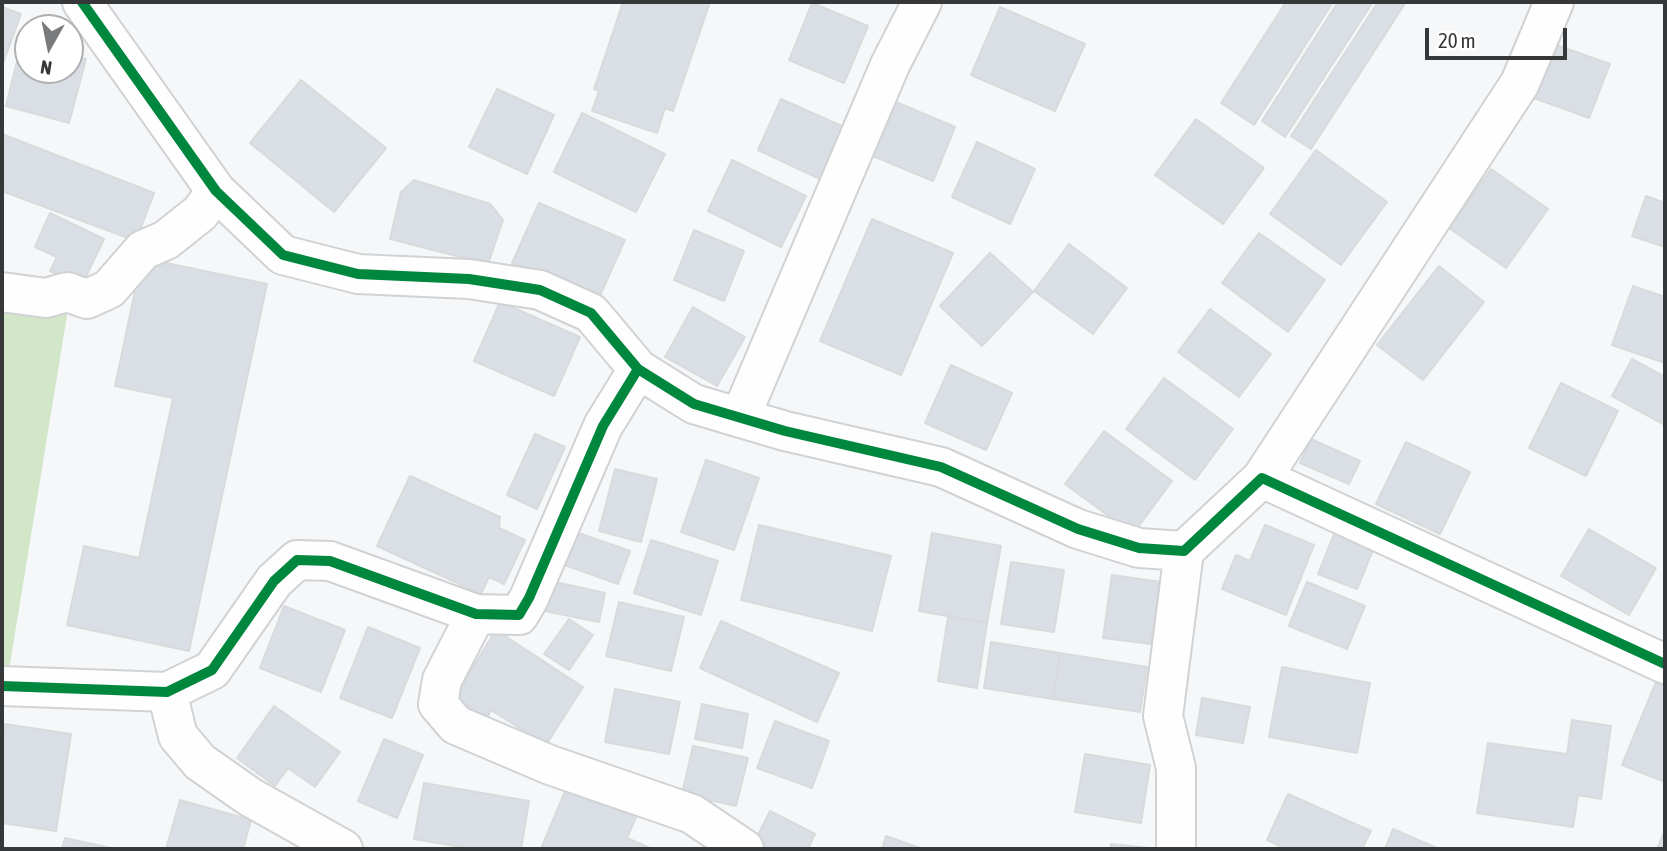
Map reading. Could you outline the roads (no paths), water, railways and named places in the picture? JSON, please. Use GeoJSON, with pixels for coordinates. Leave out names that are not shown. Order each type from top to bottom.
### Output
{"type":"FeatureCollection","features":[{"type":"Feature","properties":{"kind":"street"},"geometry":{"type":"LineString","coordinates":[[82,2],[216,191],[282,255],[358,274],[469,279],[540,290],[591,313],[638,369],[694,404],[785,431],[941,467],[1078,529],[1139,548],[1184,551]]}},
{"type":"Feature","properties":{"kind":"street"},"geometry":{"type":"LineString","coordinates":[[740,418],[890,65],[922,2]]}},
{"type":"Feature","properties":{"kind":"street"},"geometry":{"type":"LineString","coordinates":[[1176,849],[1177,768],[1163,716],[1184,551],[1262,478],[1520,83],[1555,2]]}},
{"type":"Feature","properties":{"kind":"street"},"geometry":{"type":"LineString","coordinates":[[2,292],[46,298],[67,292],[88,299],[108,289],[143,250],[166,240],[200,213],[216,191]]}},
{"type":"Feature","properties":{"kind":"street"},"geometry":{"type":"LineString","coordinates":[[2,686],[167,692],[212,670],[274,581],[297,560],[330,561],[476,614],[519,615],[529,598],[603,426],[638,369]]}},
{"type":"Feature","properties":{"kind":"street"},"geometry":{"type":"LineString","coordinates":[[1262,478],[1665,664]]}},
{"type":"Feature","properties":{"kind":"street"},"geometry":{"type":"LineString","coordinates":[[476,614],[442,680],[438,704],[456,725],[550,765],[692,814],[744,849]]}},
{"type":"Feature","properties":{"kind":"street"},"geometry":{"type":"LineString","coordinates":[[167,692],[178,736],[200,762],[250,797],[343,849]]}}]}
